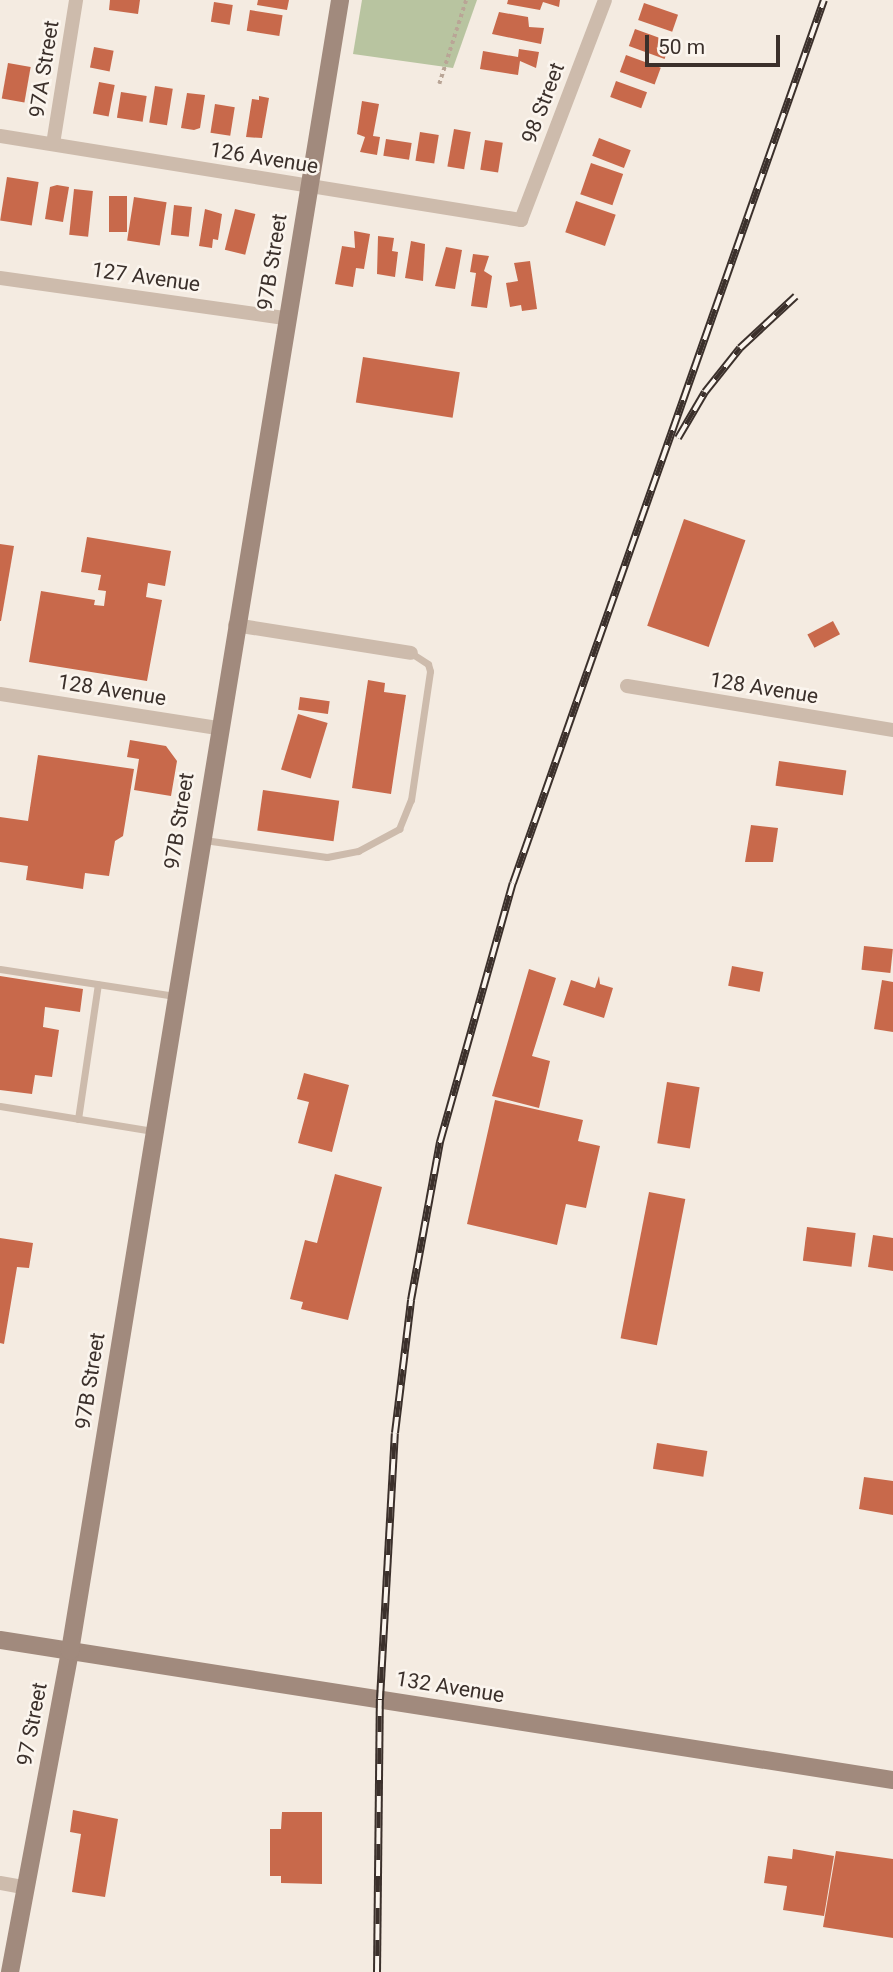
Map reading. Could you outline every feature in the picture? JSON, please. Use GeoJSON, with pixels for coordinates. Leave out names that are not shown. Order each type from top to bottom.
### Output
{"type":"FeatureCollection","features":[{"type":"Feature","properties":{"kind":"street","name":"97A Street"},"geometry":{"type":"LineString","coordinates":[[53,144],[76,0]]}},
{"type":"Feature","properties":{"kind":"street","name":"97B Street"},"geometry":{"type":"LineString","coordinates":[[70,1651],[217,728],[340,0]]}},
{"type":"Feature","properties":{"kind":"street","name":"98 Street"},"geometry":{"type":"LineString","coordinates":[[521,220],[605,0]]}},
{"type":"Feature","properties":{"kind":"street","name":"126 Avenue"},"geometry":{"type":"LineString","coordinates":[[0,136],[521,220]]}},
{"type":"Feature","properties":{"kind":"street","name":"127 Avenue"},"geometry":{"type":"LineString","coordinates":[[0,278],[286,318]]}},
{"type":"Feature","properties":{"kind":"street"},"geometry":{"type":"LineString","coordinates":[[235,625],[411,653]]}},
{"type":"Feature","properties":{"kind":"street","name":"128 Avenue"},"geometry":{"type":"LineString","coordinates":[[627,686],[893,730]]}},
{"type":"Feature","properties":{"kind":"street","name":"128 Avenue"},"geometry":{"type":"LineString","coordinates":[[0,694],[217,728]]}},
{"type":"Feature","properties":{"kind":"street","name":"132 Avenue"},"geometry":{"type":"LineString","coordinates":[[0,1640],[893,1780]]}},
{"type":"Feature","properties":{"kind":"street","name":"97 Street"},"geometry":{"type":"LineString","coordinates":[[10,1972],[23,1887],[70,1651]]}},
{"type":"Feature","properties":{"kind":"street"},"geometry":{"type":"LineString","coordinates":[[0,1883],[23,1887]]}},
{"type":"Feature","properties":{"kind":"lane"},"geometry":{"type":"LineString","coordinates":[[200,839],[327,857],[358,851],[399,830],[411,800],[430,671],[428,663],[411,653]]}},
{"type":"Feature","properties":{"kind":"lane"},"geometry":{"type":"LineString","coordinates":[[0,969],[175,996]]}},
{"type":"Feature","properties":{"kind":"lane"},"geometry":{"type":"LineString","coordinates":[[78,1119],[97,984]]}},
{"type":"Feature","properties":{"kind":"lane"},"geometry":{"type":"LineString","coordinates":[[0,1106],[154,1131]]}},
{"type":"Feature","properties":{"kind":"path"},"geometry":{"type":"LineString","coordinates":[[439,84],[466,0]]}},
{"type":"Feature","properties":{"kind":"green space"},"geometry":{"type":"Polygon","coordinates":[[[362,0],[477,0],[453,68],[353,54],[362,0]]]}},
{"type":"Feature","properties":{"kind":"building"},"geometry":{"type":"Polygon","coordinates":[[[110,0],[140,0],[138,14],[109,10],[110,0]]]}},
{"type":"Feature","properties":{"kind":"building"},"geometry":{"type":"Polygon","coordinates":[[[258,0],[289,0],[287,10],[257,5],[258,0]]]}},
{"type":"Feature","properties":{"kind":"building"},"geometry":{"type":"Polygon","coordinates":[[[508,0],[560,0],[559,7],[543,2],[540,10],[507,4],[508,0]]]}},
{"type":"Feature","properties":{"kind":"building"},"geometry":{"type":"Polygon","coordinates":[[[214,2],[233,5],[230,25],[211,22],[214,2]]]}},
{"type":"Feature","properties":{"kind":"building"},"geometry":{"type":"Polygon","coordinates":[[[644,3],[678,15],[672,32],[638,20],[644,3]]]}},
{"type":"Feature","properties":{"kind":"building"},"geometry":{"type":"Polygon","coordinates":[[[250,10],[283,15],[279,36],[247,31],[250,10]]]}},
{"type":"Feature","properties":{"kind":"building"},"geometry":{"type":"Polygon","coordinates":[[[499,12],[528,17],[529,27],[544,28],[541,44],[492,34],[499,12]]]}},
{"type":"Feature","properties":{"kind":"building"},"geometry":{"type":"Polygon","coordinates":[[[635,29],[671,42],[665,59],[629,46],[635,29]]]}},
{"type":"Feature","properties":{"kind":"building"},"geometry":{"type":"Polygon","coordinates":[[[94,47],[114,51],[110,71],[90,68],[94,47]]]}},
{"type":"Feature","properties":{"kind":"building"},"geometry":{"type":"Polygon","coordinates":[[[519,49],[539,52],[536,68],[520,61],[518,75],[480,69],[483,51],[518,57],[519,49]]]}},
{"type":"Feature","properties":{"kind":"building"},"geometry":{"type":"Polygon","coordinates":[[[626,55],[661,68],[655,85],[620,72],[626,55]]]}},
{"type":"Feature","properties":{"kind":"building"},"geometry":{"type":"Polygon","coordinates":[[[8,63],[31,67],[24,102],[2,98],[8,63]]]}},
{"type":"Feature","properties":{"kind":"building"},"geometry":{"type":"Polygon","coordinates":[[[616,81],[647,92],[641,108],[610,97],[616,81]]]}},
{"type":"Feature","properties":{"kind":"building"},"geometry":{"type":"Polygon","coordinates":[[[99,82],[115,85],[109,116],[93,113],[99,82]]]}},
{"type":"Feature","properties":{"kind":"building"},"geometry":{"type":"Polygon","coordinates":[[[155,86],[173,89],[167,125],[149,123],[155,86]]]}},
{"type":"Feature","properties":{"kind":"building"},"geometry":{"type":"Polygon","coordinates":[[[121,92],[147,96],[143,122],[117,118],[121,92]]]}},
{"type":"Feature","properties":{"kind":"building"},"geometry":{"type":"Polygon","coordinates":[[[187,93],[205,95],[200,128],[194,130],[181,128],[187,93]]]}},
{"type":"Feature","properties":{"kind":"building"},"geometry":{"type":"Polygon","coordinates":[[[259,96],[269,98],[262,138],[246,137],[252,99],[259,100],[259,96]]]}},
{"type":"Feature","properties":{"kind":"building"},"geometry":{"type":"Polygon","coordinates":[[[362,101],[379,104],[373,136],[380,137],[377,155],[360,152],[365,137],[357,134],[362,101]]]}},
{"type":"Feature","properties":{"kind":"building"},"geometry":{"type":"Polygon","coordinates":[[[215,104],[235,107],[230,136],[210,133],[215,104]]]}},
{"type":"Feature","properties":{"kind":"building"},"geometry":{"type":"Polygon","coordinates":[[[454,129],[471,132],[464,169],[447,166],[454,129]]]}},
{"type":"Feature","properties":{"kind":"building"},"geometry":{"type":"Polygon","coordinates":[[[420,132],[439,135],[434,164],[415,161],[420,132]]]}},
{"type":"Feature","properties":{"kind":"building"},"geometry":{"type":"Polygon","coordinates":[[[599,138],[631,150],[624,168],[592,156],[599,138]]]}},
{"type":"Feature","properties":{"kind":"building"},"geometry":{"type":"Polygon","coordinates":[[[386,139],[412,143],[409,160],[383,156],[386,139]]]}},
{"type":"Feature","properties":{"kind":"building"},"geometry":{"type":"Polygon","coordinates":[[[485,140],[503,143],[498,172],[480,170],[485,140]]]}},
{"type":"Feature","properties":{"kind":"building"},"geometry":{"type":"Polygon","coordinates":[[[591,163],[623,174],[612,205],[580,194],[591,163]]]}},
{"type":"Feature","properties":{"kind":"building"},"geometry":{"type":"Polygon","coordinates":[[[7,177],[39,182],[32,225],[0,220],[7,177]]]}},
{"type":"Feature","properties":{"kind":"building"},"geometry":{"type":"Polygon","coordinates":[[[50,187],[69,187],[63,222],[45,219],[50,187]]]}},
{"type":"Feature","properties":{"kind":"building"},"geometry":{"type":"Polygon","coordinates":[[[74,189],[93,191],[88,237],[69,235],[74,189]]]}},
{"type":"Feature","properties":{"kind":"building"},"geometry":{"type":"Polygon","coordinates":[[[109,196],[127,196],[127,232],[109,232],[109,196]]]}},
{"type":"Feature","properties":{"kind":"building"},"geometry":{"type":"Polygon","coordinates":[[[134,197],[167,202],[160,246],[127,240],[134,197]]]}},
{"type":"Feature","properties":{"kind":"building"},"geometry":{"type":"Polygon","coordinates":[[[576,201],[616,215],[605,246],[565,232],[576,201]]]}},
{"type":"Feature","properties":{"kind":"building"},"geometry":{"type":"Polygon","coordinates":[[[174,205],[192,207],[189,237],[171,235],[174,205]]]}},
{"type":"Feature","properties":{"kind":"building"},"geometry":{"type":"Polygon","coordinates":[[[205,209],[222,214],[218,240],[213,239],[212,248],[199,246],[205,209]]]}},
{"type":"Feature","properties":{"kind":"building"},"geometry":{"type":"Polygon","coordinates":[[[235,209],[255,214],[245,255],[225,250],[235,209]]]}},
{"type":"Feature","properties":{"kind":"building"},"geometry":{"type":"Polygon","coordinates":[[[354,231],[370,234],[364,269],[356,268],[353,287],[335,284],[342,246],[355,248],[354,231]]]}},
{"type":"Feature","properties":{"kind":"building"},"geometry":{"type":"Polygon","coordinates":[[[378,236],[394,238],[392,251],[398,252],[395,277],[377,274],[378,236]]]}},
{"type":"Feature","properties":{"kind":"building"},"geometry":{"type":"Polygon","coordinates":[[[411,241],[425,244],[423,281],[405,278],[411,241]]]}},
{"type":"Feature","properties":{"kind":"building"},"geometry":{"type":"Polygon","coordinates":[[[446,247],[462,250],[455,289],[435,286],[446,247]]]}},
{"type":"Feature","properties":{"kind":"building"},"geometry":{"type":"Polygon","coordinates":[[[473,254],[489,256],[484,271],[492,276],[487,308],[471,306],[476,273],[470,272],[473,254]]]}},
{"type":"Feature","properties":{"kind":"building"},"geometry":{"type":"Polygon","coordinates":[[[530,261],[537,309],[522,311],[521,305],[510,307],[506,283],[518,281],[514,263],[530,261]]]}},
{"type":"Feature","properties":{"kind":"building"},"geometry":{"type":"Polygon","coordinates":[[[363,357],[460,372],[453,418],[356,402],[363,357]]]}},
{"type":"Feature","properties":{"kind":"building"},"geometry":{"type":"Polygon","coordinates":[[[684,519],[745,540],[709,647],[647,626],[684,519]]]}},
{"type":"Feature","properties":{"kind":"building"},"geometry":{"type":"Polygon","coordinates":[[[87,537],[171,551],[165,586],[148,583],[146,597],[162,600],[147,681],[29,662],[41,591],[95,600],[94,605],[104,606],[106,591],[98,590],[101,575],[81,572],[87,537]]]}},
{"type":"Feature","properties":{"kind":"building"},"geometry":{"type":"Polygon","coordinates":[[[0,544],[14,546],[1,621],[0,621],[0,544]]]}},
{"type":"Feature","properties":{"kind":"building"},"geometry":{"type":"Polygon","coordinates":[[[833,621],[840,634],[814,648],[807,635],[833,621]]]}},
{"type":"Feature","properties":{"kind":"building"},"geometry":{"type":"Polygon","coordinates":[[[368,680],[385,683],[384,692],[406,695],[391,794],[352,788],[368,680]]]}},
{"type":"Feature","properties":{"kind":"building"},"geometry":{"type":"Polygon","coordinates":[[[300,697],[330,701],[328,714],[298,710],[300,697]]]}},
{"type":"Feature","properties":{"kind":"building"},"geometry":{"type":"Polygon","coordinates":[[[298,714],[328,723],[311,779],[281,769],[298,714]]]}},
{"type":"Feature","properties":{"kind":"building"},"geometry":{"type":"Polygon","coordinates":[[[130,740],[166,746],[177,761],[171,796],[134,790],[139,759],[127,757],[130,740]]]}},
{"type":"Feature","properties":{"kind":"building"},"geometry":{"type":"Polygon","coordinates":[[[38,755],[134,769],[123,836],[115,841],[109,876],[85,873],[83,889],[26,880],[28,866],[0,862],[0,817],[28,821],[38,755]]]}},
{"type":"Feature","properties":{"kind":"building"},"geometry":{"type":"Polygon","coordinates":[[[779,761],[846,770],[843,795],[776,786],[779,761]]]}},
{"type":"Feature","properties":{"kind":"building"},"geometry":{"type":"Polygon","coordinates":[[[263,790],[339,801],[334,841],[257,831],[263,790]]]}},
{"type":"Feature","properties":{"kind":"building"},"geometry":{"type":"Polygon","coordinates":[[[751,825],[778,828],[773,862],[745,862],[751,825]]]}},
{"type":"Feature","properties":{"kind":"building"},"geometry":{"type":"Polygon","coordinates":[[[864,946],[893,949],[890,973],[861,970],[864,946]]]}},
{"type":"Feature","properties":{"kind":"building"},"geometry":{"type":"Polygon","coordinates":[[[732,966],[763,972],[760,992],[728,986],[732,966]]]}},
{"type":"Feature","properties":{"kind":"building"},"geometry":{"type":"Polygon","coordinates":[[[529,969],[556,978],[532,1056],[550,1061],[539,1108],[492,1096],[529,969]]]}},
{"type":"Feature","properties":{"kind":"building"},"geometry":{"type":"Polygon","coordinates":[[[0,976],[83,989],[80,1012],[45,1007],[43,1027],[59,1030],[52,1077],[35,1075],[32,1094],[0,1090],[0,976]]]}},
{"type":"Feature","properties":{"kind":"building"},"geometry":{"type":"Polygon","coordinates":[[[599,976],[600,984],[613,988],[604,1018],[563,1005],[571,980],[595,988],[599,976]]]}},
{"type":"Feature","properties":{"kind":"building"},"geometry":{"type":"Polygon","coordinates":[[[882,980],[893,982],[893,1032],[874,1029],[882,980]]]}},
{"type":"Feature","properties":{"kind":"building"},"geometry":{"type":"Polygon","coordinates":[[[304,1073],[349,1085],[332,1152],[298,1143],[309,1102],[297,1099],[304,1073]]]}},
{"type":"Feature","properties":{"kind":"building"},"geometry":{"type":"Polygon","coordinates":[[[667,1082],[700,1087],[690,1148],[657,1143],[667,1082]]]}},
{"type":"Feature","properties":{"kind":"building"},"geometry":{"type":"Polygon","coordinates":[[[495,1100],[583,1120],[578,1141],[600,1146],[586,1208],[566,1204],[557,1245],[467,1224],[495,1100]]]}},
{"type":"Feature","properties":{"kind":"building"},"geometry":{"type":"Polygon","coordinates":[[[335,1174],[382,1187],[348,1320],[301,1309],[303,1302],[290,1299],[305,1240],[317,1243],[335,1174]]]}},
{"type":"Feature","properties":{"kind":"building"},"geometry":{"type":"Polygon","coordinates":[[[649,1192],[685,1199],[657,1345],[621,1338],[649,1192]]]}},
{"type":"Feature","properties":{"kind":"building"},"geometry":{"type":"Polygon","coordinates":[[[807,1227],[856,1233],[851,1267],[803,1261],[807,1227]]]}},
{"type":"Feature","properties":{"kind":"building"},"geometry":{"type":"Polygon","coordinates":[[[873,1235],[893,1238],[893,1271],[868,1267],[873,1235]]]}},
{"type":"Feature","properties":{"kind":"building"},"geometry":{"type":"Polygon","coordinates":[[[0,1238],[33,1243],[29,1268],[17,1267],[4,1344],[0,1343],[0,1238]]]}},
{"type":"Feature","properties":{"kind":"building"},"geometry":{"type":"Polygon","coordinates":[[[657,1443],[707,1451],[703,1477],[653,1469],[657,1443]]]}},
{"type":"Feature","properties":{"kind":"building"},"geometry":{"type":"Polygon","coordinates":[[[864,1477],[893,1481],[893,1515],[859,1509],[864,1477]]]}},
{"type":"Feature","properties":{"kind":"building"},"geometry":{"type":"Polygon","coordinates":[[[73,1810],[118,1819],[105,1897],[72,1892],[81,1834],[70,1832],[73,1810]]]}},
{"type":"Feature","properties":{"kind":"building"},"geometry":{"type":"Polygon","coordinates":[[[282,1812],[322,1812],[322,1884],[281,1883],[281,1876],[270,1876],[270,1829],[281,1829],[282,1812]]]}},
{"type":"Feature","properties":{"kind":"building"},"geometry":{"type":"Polygon","coordinates":[[[793,1849],[834,1856],[824,1916],[783,1910],[787,1886],[764,1883],[768,1856],[792,1859],[793,1849]]]}},
{"type":"Feature","properties":{"kind":"building"},"geometry":{"type":"Polygon","coordinates":[[[836,1851],[893,1859],[893,1938],[823,1927],[836,1851]]]}},
{"type":"Feature","properties":{"kind":"railway"},"geometry":{"type":"LineString","coordinates":[[377,1972],[380,1699],[395,1433],[411,1300],[440,1142],[513,883],[824,0]]}},
{"type":"Feature","properties":{"kind":"railway"},"geometry":{"type":"LineString","coordinates":[[678,438],[705,392],[740,348],[796,296]]}}]}
